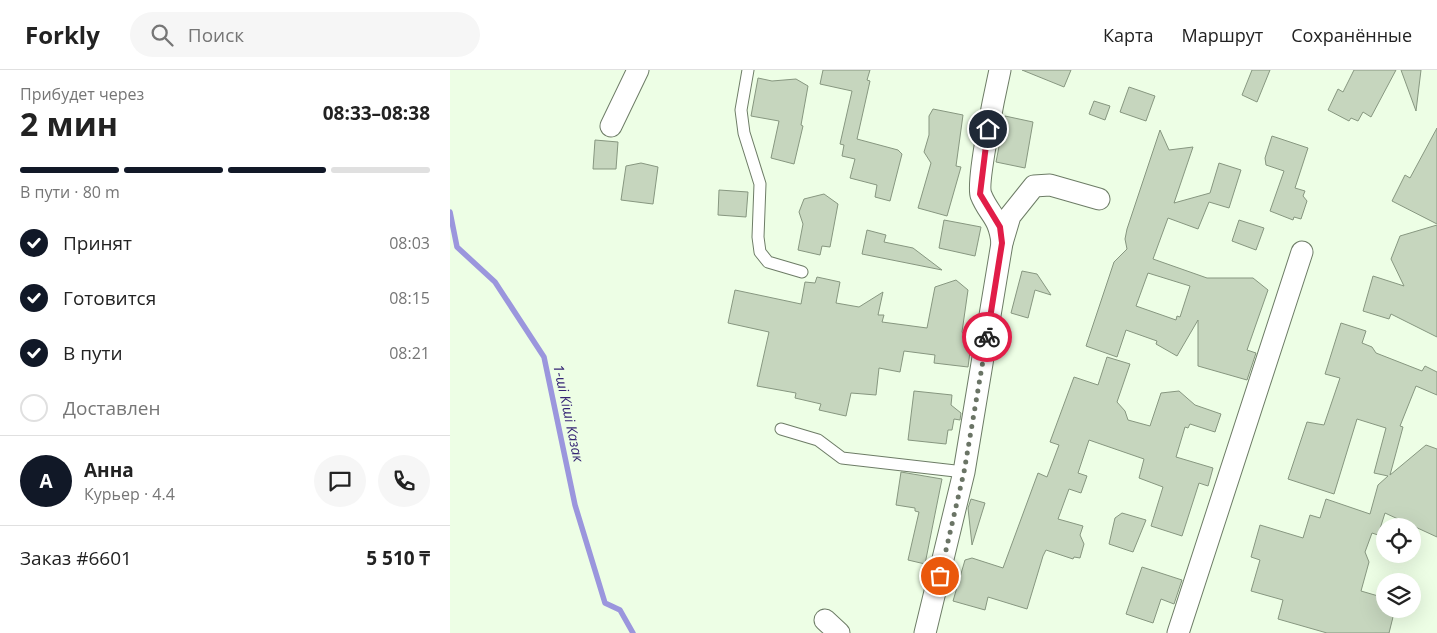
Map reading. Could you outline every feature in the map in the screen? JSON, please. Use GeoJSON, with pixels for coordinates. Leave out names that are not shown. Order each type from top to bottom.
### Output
{"type":"FeatureCollection","features":[{"type":"Feature","properties":{"kind":"street"},"geometry":{"type":"LineString","coordinates":[[610,126],[638,70]]}},
{"type":"Feature","properties":{"kind":"street"},"geometry":{"type":"LineString","coordinates":[[1000,70],[985,146],[980,194],[1000,227],[1002,243]]}},
{"type":"Feature","properties":{"kind":"street"},"geometry":{"type":"LineString","coordinates":[[924,633],[964,472],[1002,243],[1010,216],[1034,186],[1050,185],[1099,199]]}},
{"type":"Feature","properties":{"kind":"street"},"geometry":{"type":"LineString","coordinates":[[1178,633],[1302,252]]}},
{"type":"Feature","properties":{"kind":"lane"},"geometry":{"type":"LineString","coordinates":[[748,70],[742,110],[744,133],[760,184],[758,237],[760,252],[768,262],[802,272]]}},
{"type":"Feature","properties":{"kind":"lane"},"geometry":{"type":"LineString","coordinates":[[781,429],[818,440],[842,458],[964,472]]}},
{"type":"Feature","properties":{"kind":"building"},"geometry":{"type":"Polygon","coordinates":[[[823,70],[870,70],[867,80],[870,81],[857,139],[898,150],[902,154],[890,201],[875,197],[877,185],[850,178],[855,159],[842,156],[844,145],[840,144],[852,91],[820,84],[823,70]]]}},
{"type":"Feature","properties":{"kind":"building"},"geometry":{"type":"Polygon","coordinates":[[[1022,70],[1071,70],[1064,87],[1022,70]]]}},
{"type":"Feature","properties":{"kind":"building"},"geometry":{"type":"Polygon","coordinates":[[[1252,70],[1270,70],[1257,102],[1242,95],[1252,70]]]}},
{"type":"Feature","properties":{"kind":"building"},"geometry":{"type":"Polygon","coordinates":[[[1354,70],[1396,70],[1371,117],[1363,112],[1358,121],[1351,118],[1349,121],[1328,110],[1338,89],[1343,92],[1354,70]]]}},
{"type":"Feature","properties":{"kind":"building"},"geometry":{"type":"Polygon","coordinates":[[[1401,70],[1421,70],[1416,111],[1401,70]]]}},
{"type":"Feature","properties":{"kind":"building"},"geometry":{"type":"Polygon","coordinates":[[[758,78],[772,81],[796,79],[808,86],[801,125],[803,126],[794,164],[771,158],[779,121],[751,116],[758,78]]]}},
{"type":"Feature","properties":{"kind":"building"},"geometry":{"type":"Polygon","coordinates":[[[1129,87],[1155,96],[1146,121],[1120,112],[1129,87]]]}},
{"type":"Feature","properties":{"kind":"building"},"geometry":{"type":"Polygon","coordinates":[[[1094,101],[1110,106],[1105,120],[1089,114],[1094,101]]]}},
{"type":"Feature","properties":{"kind":"building"},"geometry":{"type":"Polygon","coordinates":[[[933,109],[963,115],[956,166],[961,167],[947,216],[918,208],[931,163],[924,152],[929,135],[929,116],[933,109]]]}},
{"type":"Feature","properties":{"kind":"building"},"geometry":{"type":"Polygon","coordinates":[[[1005,116],[1033,122],[1025,168],[996,162],[1005,116]]]}},
{"type":"Feature","properties":{"kind":"building"},"geometry":{"type":"Polygon","coordinates":[[[1437,128],[1437,224],[1392,201],[1405,175],[1410,178],[1437,128]]]}},
{"type":"Feature","properties":{"kind":"building"},"geometry":{"type":"Polygon","coordinates":[[[1160,130],[1169,150],[1193,147],[1174,203],[1210,193],[1219,163],[1241,170],[1229,208],[1209,202],[1198,229],[1168,218],[1153,259],[1207,278],[1253,278],[1268,290],[1247,350],[1256,353],[1247,380],[1198,366],[1198,320],[1177,356],[1156,344],[1157,341],[1126,330],[1117,357],[1086,346],[1114,262],[1127,249],[1125,239],[1160,130]],[[1148,273],[1136,306],[1176,320],[1177,316],[1180,317],[1190,286],[1148,273]]]}},
{"type":"Feature","properties":{"kind":"building"},"geometry":{"type":"Polygon","coordinates":[[[1272,136],[1308,148],[1295,188],[1305,191],[1303,196],[1307,201],[1301,219],[1294,217],[1293,220],[1270,211],[1284,171],[1266,165],[1265,158],[1272,136]]]}},
{"type":"Feature","properties":{"kind":"building"},"geometry":{"type":"Polygon","coordinates":[[[595,140],[618,142],[616,169],[593,169],[595,140]]]}},
{"type":"Feature","properties":{"kind":"building"},"geometry":{"type":"Polygon","coordinates":[[[641,163],[658,167],[653,204],[621,200],[626,166],[641,163]]]}},
{"type":"Feature","properties":{"kind":"building"},"geometry":{"type":"Polygon","coordinates":[[[719,190],[748,192],[746,217],[718,215],[719,190]]]}},
{"type":"Feature","properties":{"kind":"building"},"geometry":{"type":"Polygon","coordinates":[[[824,194],[838,204],[830,247],[822,246],[820,255],[798,250],[803,224],[799,212],[804,199],[824,194]]]}},
{"type":"Feature","properties":{"kind":"building"},"geometry":{"type":"Polygon","coordinates":[[[944,220],[981,227],[975,256],[939,248],[944,220]]]}},
{"type":"Feature","properties":{"kind":"building"},"geometry":{"type":"Polygon","coordinates":[[[1239,220],[1264,228],[1256,250],[1232,241],[1239,220]]]}},
{"type":"Feature","properties":{"kind":"building"},"geometry":{"type":"Polygon","coordinates":[[[1437,225],[1437,337],[1391,314],[1389,319],[1363,311],[1373,276],[1404,286],[1391,259],[1400,236],[1437,225]]]}},
{"type":"Feature","properties":{"kind":"building"},"geometry":{"type":"Polygon","coordinates":[[[867,230],[886,235],[884,242],[913,248],[942,270],[862,254],[867,230]]]}},
{"type":"Feature","properties":{"kind":"building"},"geometry":{"type":"Polygon","coordinates":[[[1022,271],[1037,274],[1051,295],[1035,290],[1028,318],[1011,313],[1022,271]]]}},
{"type":"Feature","properties":{"kind":"building"},"geometry":{"type":"Polygon","coordinates":[[[817,277],[840,282],[836,303],[859,307],[883,292],[878,315],[884,315],[882,322],[927,328],[935,287],[956,280],[968,290],[962,332],[971,344],[968,367],[934,363],[935,355],[904,351],[900,372],[879,368],[876,395],[851,393],[846,416],[819,410],[821,404],[795,398],[796,393],[757,386],[769,332],[728,323],[735,290],[801,304],[805,282],[815,283],[817,277]]]}},
{"type":"Feature","properties":{"kind":"building"},"geometry":{"type":"Polygon","coordinates":[[[1341,323],[1366,331],[1362,343],[1372,347],[1376,353],[1422,371],[1425,366],[1437,372],[1437,395],[1416,386],[1400,426],[1403,427],[1390,475],[1426,445],[1437,449],[1437,537],[1421,530],[1421,518],[1396,518],[1385,513],[1383,518],[1376,518],[1376,534],[1372,533],[1365,552],[1369,562],[1361,591],[1376,595],[1376,618],[1393,618],[1389,633],[1327,633],[1278,619],[1283,600],[1251,591],[1260,560],[1251,557],[1260,525],[1303,538],[1310,515],[1320,518],[1326,499],[1370,514],[1378,485],[1388,476],[1374,473],[1386,428],[1357,419],[1334,494],[1288,479],[1307,422],[1324,425],[1340,378],[1325,374],[1341,323]]]}},
{"type":"Feature","properties":{"kind":"building"},"geometry":{"type":"Polygon","coordinates":[[[1107,357],[1130,364],[1117,402],[1125,411],[1128,420],[1150,426],[1161,393],[1179,391],[1195,405],[1221,414],[1215,432],[1190,424],[1188,428],[1185,427],[1176,457],[1213,468],[1208,486],[1199,483],[1182,536],[1151,526],[1163,487],[1139,478],[1144,459],[1089,440],[1078,473],[1087,476],[1081,493],[1069,489],[1058,519],[1083,526],[1080,535],[1084,544],[1080,558],[1074,557],[1073,559],[1046,550],[1027,609],[988,597],[985,610],[953,601],[965,560],[972,558],[1003,568],[1038,473],[1047,477],[1059,445],[1050,442],[1074,377],[1098,385],[1107,357]]]}},
{"type":"Feature","properties":{"kind":"building"},"geometry":{"type":"Polygon","coordinates":[[[914,391],[952,395],[951,405],[961,413],[960,420],[954,419],[952,430],[948,430],[946,444],[908,440],[914,391]]]}},
{"type":"Feature","properties":{"kind":"building"},"geometry":{"type":"Polygon","coordinates":[[[901,472],[942,479],[925,564],[908,560],[919,512],[915,511],[915,508],[896,505],[901,472]]]}},
{"type":"Feature","properties":{"kind":"building"},"geometry":{"type":"Polygon","coordinates":[[[971,499],[985,503],[972,545],[968,508],[971,499]]]}},
{"type":"Feature","properties":{"kind":"building"},"geometry":{"type":"Polygon","coordinates":[[[1122,513],[1146,520],[1133,552],[1109,544],[1115,518],[1122,513]]]}},
{"type":"Feature","properties":{"kind":"building"},"geometry":{"type":"Polygon","coordinates":[[[1142,567],[1182,580],[1174,604],[1161,599],[1153,623],[1126,614],[1142,567]]]}},
{"type":"Feature","properties":{"kind":"waterway","name":"1-ші Кіші Казак"},"geometry":{"type":"LineString","coordinates":[[450,212],[457,247],[495,282],[544,357],[575,505],[605,603],[620,610],[633,633]]}},
{"type":"Feature","properties":{"kind":"way so far"},"geometry":{"type":"LineString","coordinates":[[940,576],[964,472],[987,337]]}},
{"type":"Feature","properties":{"kind":"route"},"geometry":{"type":"LineString","coordinates":[[987,337],[1002,243],[1000,227],[980,194],[988,129]]}}]}
